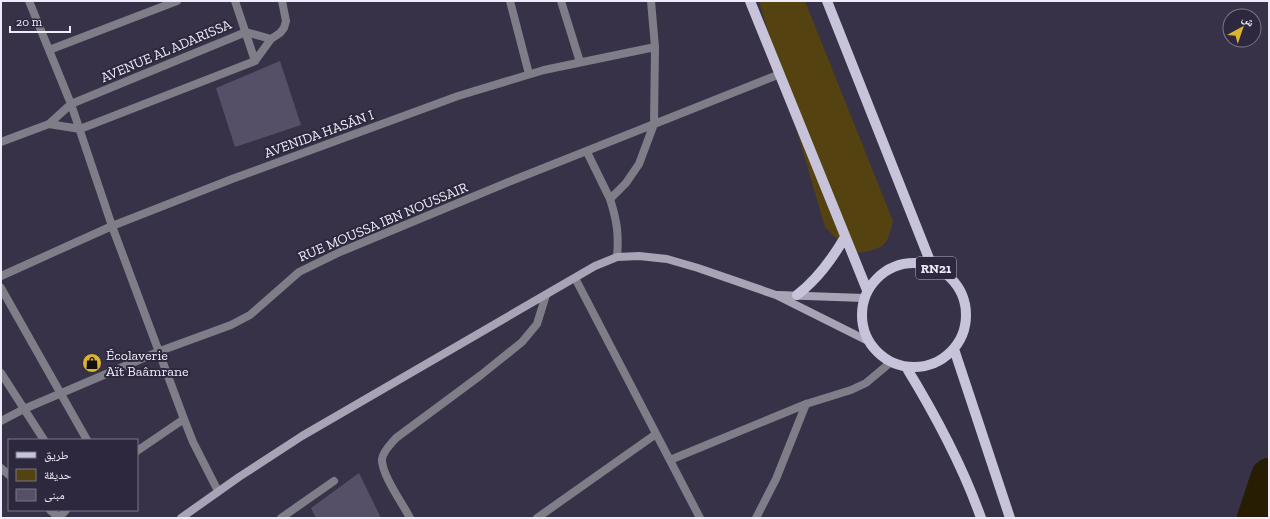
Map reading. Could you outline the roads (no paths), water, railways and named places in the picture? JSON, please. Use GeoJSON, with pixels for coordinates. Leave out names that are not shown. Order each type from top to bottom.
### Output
{"type":"FeatureCollection","features":[{"type":"Feature","properties":{"kind":"main road"},"geometry":{"type":"LineString","coordinates":[[750,1],[845,237],[866,294],[776,295]]}},
{"type":"Feature","properties":{"kind":"main road","name":"RN21"},"geometry":{"type":"LineString","coordinates":[[827,1],[932,266]]}},
{"type":"Feature","properties":{"kind":"main road"},"geometry":{"type":"LineString","coordinates":[[797,295],[818,276],[837,252],[845,237]]}},
{"type":"Feature","properties":{"kind":"main road"},"geometry":{"type":"LineString","coordinates":[[181,518],[218,491],[326,422],[575,278],[617,257],[639,256],[667,259],[698,268],[776,295],[868,341]]}},
{"type":"Feature","properties":{"kind":"main road","name":"RN21"},"geometry":{"type":"LineString","coordinates":[[919,263],[932,266],[951,279],[963,297],[966,312],[963,333],[954,349],[940,361],[923,367],[906,367],[891,362],[878,353],[868,341],[862,327],[861,312],[866,294],[884,271],[896,265],[919,263]]}},
{"type":"Feature","properties":{"kind":"main road"},"geometry":{"type":"LineString","coordinates":[[954,349],[1010,518]]}},
{"type":"Feature","properties":{"kind":"main road"},"geometry":{"type":"LineString","coordinates":[[906,367],[945,432],[961,466],[981,518]]}},
{"type":"Feature","properties":{"kind":"street"},"geometry":{"type":"LineString","coordinates":[[29,1],[71,104],[112,226],[160,351],[184,419],[218,491]]}},
{"type":"Feature","properties":{"kind":"street"},"geometry":{"type":"LineString","coordinates":[[49,50],[177,1]]}},
{"type":"Feature","properties":{"kind":"street"},"geometry":{"type":"LineString","coordinates":[[235,1],[255,61]]}},
{"type":"Feature","properties":{"kind":"street"},"geometry":{"type":"LineString","coordinates":[[49,124],[80,130],[255,61],[271,39],[280,33],[284,28],[286,21],[282,1]]}},
{"type":"Feature","properties":{"kind":"street"},"geometry":{"type":"LineString","coordinates":[[510,1],[530,74]]}},
{"type":"Feature","properties":{"kind":"street"},"geometry":{"type":"LineString","coordinates":[[561,1],[580,62]]}},
{"type":"Feature","properties":{"kind":"street"},"geometry":{"type":"LineString","coordinates":[[610,199],[626,183],[639,164],[654,124],[655,47],[651,1]]}},
{"type":"Feature","properties":{"kind":"street","name":"AVENUE AL ADARISSA"},"geometry":{"type":"LineString","coordinates":[[1,142],[49,124],[71,104],[246,32],[271,39]]}},
{"type":"Feature","properties":{"kind":"street","name":"AVENIDA HASÁN I"},"geometry":{"type":"LineString","coordinates":[[1,276],[112,226],[232,179],[458,96],[530,74],[655,47]]}},
{"type":"Feature","properties":{"kind":"street","name":"RUE MOUSSA IBN NOUSSAIR"},"geometry":{"type":"LineString","coordinates":[[1,421],[24,409],[160,351],[231,325],[250,315],[284,284],[313,264],[511,181],[780,74]]}},
{"type":"Feature","properties":{"kind":"street"},"geometry":{"type":"LineString","coordinates":[[587,152],[610,199],[617,220],[619,237],[617,257]]}},
{"type":"Feature","properties":{"kind":"street"},"geometry":{"type":"LineString","coordinates":[[575,278],[700,518]]}},
{"type":"Feature","properties":{"kind":"street"},"geometry":{"type":"LineString","coordinates":[[1,288],[62,393],[86,439]]}},
{"type":"Feature","properties":{"kind":"street"},"geometry":{"type":"LineString","coordinates":[[410,518],[383,467],[382,457],[388,446],[396,438],[481,375],[522,342],[536,324],[546,295]]}},
{"type":"Feature","properties":{"kind":"street"},"geometry":{"type":"LineString","coordinates":[[670,460],[806,404],[851,390],[866,383],[891,362]]}},
{"type":"Feature","properties":{"kind":"street"},"geometry":{"type":"LineString","coordinates":[[1,373],[43,439]]}},
{"type":"Feature","properties":{"kind":"street"},"geometry":{"type":"LineString","coordinates":[[756,518],[776,479],[806,404]]}},
{"type":"Feature","properties":{"kind":"street"},"geometry":{"type":"LineString","coordinates":[[138,451],[184,419]]}},
{"type":"Feature","properties":{"kind":"street"},"geometry":{"type":"LineString","coordinates":[[537,518],[656,434]]}},
{"type":"Feature","properties":{"kind":"street"},"geometry":{"type":"LineString","coordinates":[[281,518],[334,481]]}},
{"type":"Feature","properties":{"kind":"street"},"geometry":{"type":"LineString","coordinates":[[51,511],[59,518]]}},
{"type":"Feature","properties":{"kind":"waterway"},"geometry":{"type":"LineString","coordinates":[[1255,518],[1269,476]]}},
{"type":"Feature","properties":{"kind":"place","name":"Écolaverie Aït Baâmrane"},"geometry":{"type":"Point","coordinates":[92,363]}}]}
